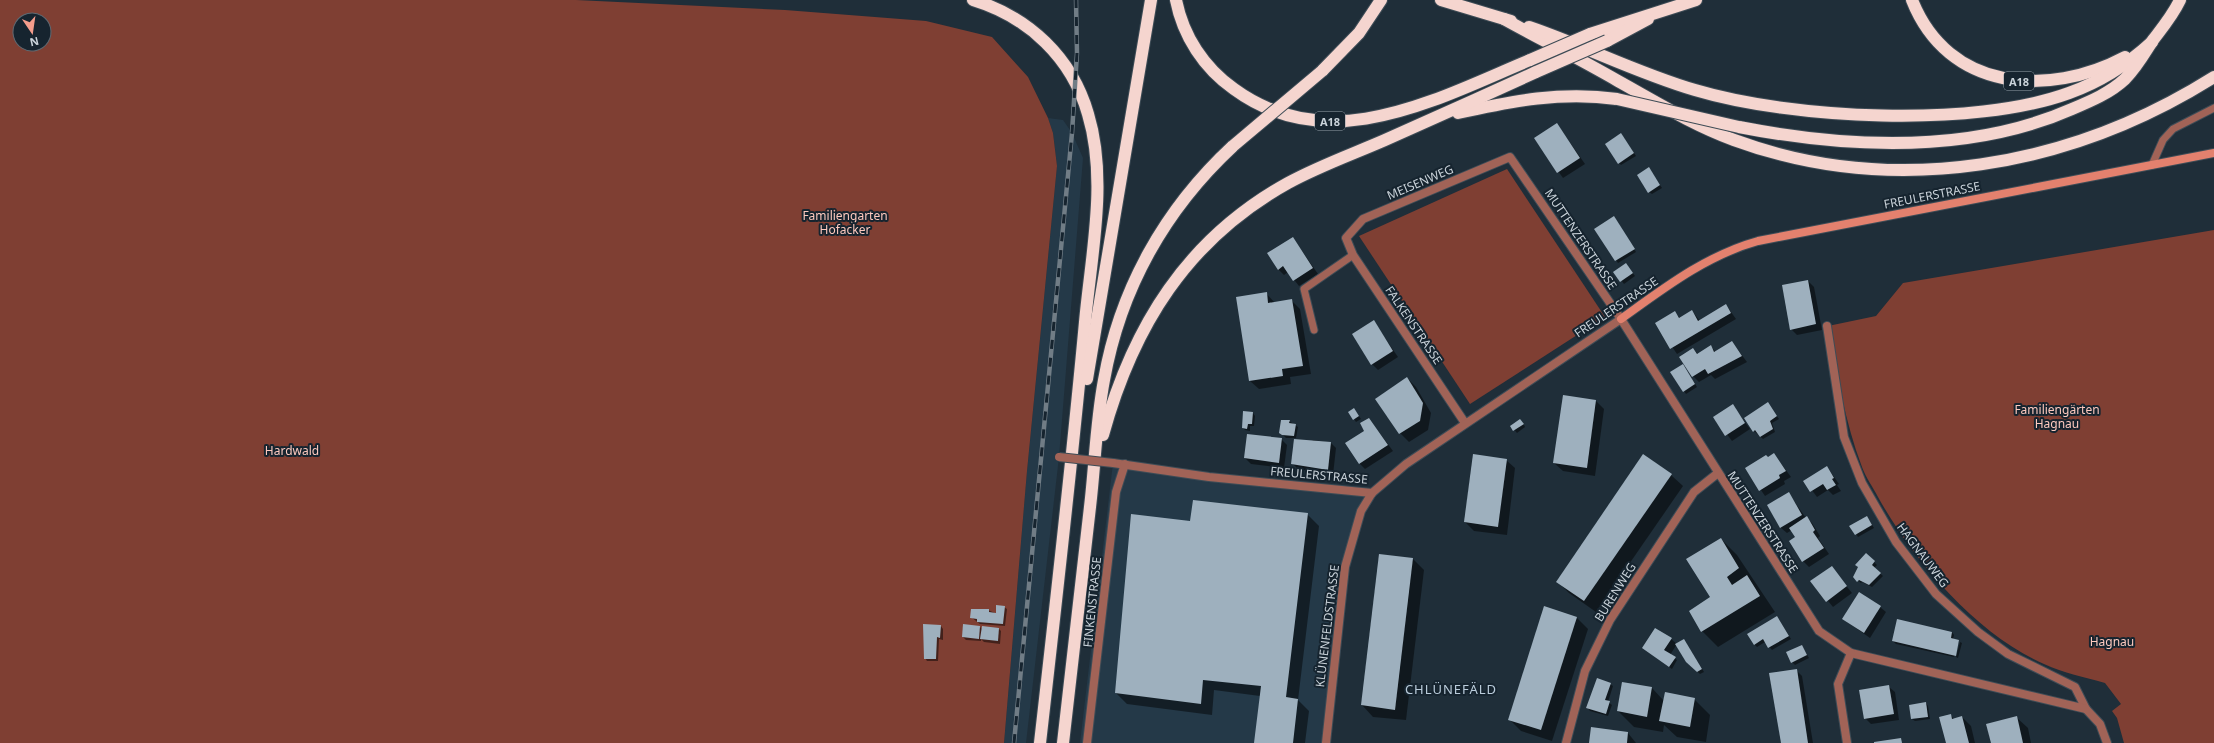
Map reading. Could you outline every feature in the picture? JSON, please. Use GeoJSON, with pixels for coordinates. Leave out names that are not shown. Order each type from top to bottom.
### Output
{"type":"FeatureCollection","features":[{"type":"Feature","properties":{"kind":"highway"},"geometry":{"type":"LineString","coordinates":[[974,0],[994,7],[1017,19],[1055,51],[1067,67],[1079,91],[1088,113],[1094,137],[1097,172],[1096,210],[1071,474],[1040,743]]}},
{"type":"Feature","properties":{"kind":"highway"},"geometry":{"type":"LineString","coordinates":[[1071,474],[1151,0]]}},
{"type":"Feature","properties":{"kind":"highway","name":"A18"},"geometry":{"type":"LineString","coordinates":[[1176,0],[1182,24],[1196,50],[1224,81],[1254,102],[1284,115],[1304,119],[1348,121],[1387,116],[1426,103],[1590,34],[1623,22],[1658,14],[1696,0]]}},
{"type":"Feature","properties":{"kind":"highway"},"geometry":{"type":"LineString","coordinates":[[1063,743],[1100,405],[1107,361],[1114,333],[1132,284],[1169,219],[1202,177],[1233,146],[1322,71],[1351,42],[1381,0]]}},
{"type":"Feature","properties":{"kind":"highway"},"geometry":{"type":"LineString","coordinates":[[1441,0],[1504,18],[1561,38],[1646,74],[1696,90],[1758,104],[1854,113],[1944,114],[1983,111],[2034,104],[2069,93],[2106,77],[2130,61],[2152,42]]}},
{"type":"Feature","properties":{"kind":"highway","name":"A18"},"geometry":{"type":"LineString","coordinates":[[1912,0],[1930,31],[1950,52],[1978,71],[2005,80],[2036,82],[2082,75],[2117,61],[2152,42],[2173,13],[2180,0]]}},
{"type":"Feature","properties":{"kind":"highway"},"geometry":{"type":"LineString","coordinates":[[1093,477],[1101,440],[1115,392],[1134,347],[1165,292],[1194,256],[1233,220],[1289,183],[1607,41],[1658,14]]}},
{"type":"Feature","properties":{"kind":"highway"},"geometry":{"type":"LineString","coordinates":[[1504,18],[1680,116],[1732,139],[1792,157],[1858,167],[1914,170],[1953,168],[2023,158],[2082,141],[2136,120],[2168,104],[2214,77]]}},
{"type":"Feature","properties":{"kind":"highway"},"geometry":{"type":"LineString","coordinates":[[1435,118],[1545,96],[1586,95],[1617,99],[1739,127],[1827,139],[1895,142],[1942,140],[2001,131],[2040,121],[2104,94],[2124,80],[2143,58],[2152,42]]}},
{"type":"Feature","properties":{"kind":"street","name":"FREULERSTRASSE"},"geometry":{"type":"LineString","coordinates":[[1059,457],[1125,464],[1209,477],[1372,493],[1406,464],[1465,423],[1704,263],[1738,246],[1758,240],[2214,153]]}},
{"type":"Feature","properties":{"kind":"street","name":"MEISENWEG"},"geometry":{"type":"LineString","coordinates":[[1346,238],[1363,219],[1510,157]]}},
{"type":"Feature","properties":{"kind":"street","name":"MUTTENZERSTRASSE"},"geometry":{"type":"LineString","coordinates":[[1510,157],[1621,319],[1819,630],[1851,653],[2086,709]]}},
{"type":"Feature","properties":{"kind":"street","name":"FALKENSTRASSE"},"geometry":{"type":"LineString","coordinates":[[1346,238],[1353,255],[1465,423]]}},
{"type":"Feature","properties":{"kind":"street","name":"HAGNAUWEG"},"geometry":{"type":"LineString","coordinates":[[1827,326],[1844,437],[1862,483],[1896,542],[1936,594],[1978,632],[2008,654],[2075,687],[2086,709]]}},
{"type":"Feature","properties":{"kind":"street","name":"FINKENSTRASSE"},"geometry":{"type":"LineString","coordinates":[[1087,743],[1116,492],[1125,464]]}},
{"type":"Feature","properties":{"kind":"street","name":"BURENWEG"},"geometry":{"type":"LineString","coordinates":[[1566,743],[1585,671],[1610,620],[1694,492],[1718,473]]}},
{"type":"Feature","properties":{"kind":"street","name":"KLÜNENFELDSTRASSE"},"geometry":{"type":"LineString","coordinates":[[1326,743],[1345,566],[1361,511],[1372,493]]}},
{"type":"Feature","properties":{"kind":"street"},"geometry":{"type":"LineString","coordinates":[[1847,743],[1838,684],[1851,653]]}},
{"type":"Feature","properties":{"kind":"street"},"geometry":{"type":"LineString","coordinates":[[2086,709],[2100,724],[2107,743]]}},
{"type":"Feature","properties":{"kind":"lane"},"geometry":{"type":"LineString","coordinates":[[2152,165],[2163,140],[2174,129],[2214,108]]}},
{"type":"Feature","properties":{"kind":"lane"},"geometry":{"type":"LineString","coordinates":[[1314,330],[1304,289],[1353,255]]}},
{"type":"Feature","properties":{"kind":"shaded area"},"geometry":{"type":"Polygon","coordinates":[[[1048,118],[1063,120],[1072,133],[1083,158],[1059,457],[1026,743],[1004,743],[1027,471],[1057,166],[1053,133],[1048,118]]]}},
{"type":"Feature","properties":{"kind":"shaded area"},"geometry":{"type":"Polygon","coordinates":[[[1113,463],[1372,493],[1345,567],[1326,743],[1080,743],[1113,463]]]}},
{"type":"Feature","properties":{"kind":"green space","name":"Hardwald"},"geometry":{"type":"Polygon","coordinates":[[[0,0],[576,0],[785,10],[926,21],[992,37],[1028,77],[1048,118],[1053,133],[1057,166],[1027,471],[1004,743],[0,743],[0,0]]]}},
{"type":"Feature","properties":{"kind":"green space"},"geometry":{"type":"Polygon","coordinates":[[[1507,169],[1605,317],[1470,404],[1359,236],[1507,169]]]}},
{"type":"Feature","properties":{"kind":"green space","name":"Familiengärten Hagnau"},"geometry":{"type":"Polygon","coordinates":[[[2214,230],[2214,743],[2124,743],[2117,718],[2112,711],[2121,704],[2105,683],[2044,664],[2019,651],[1995,635],[1971,615],[1949,593],[1909,546],[1892,521],[1862,467],[1846,415],[1828,326],[1876,316],[1903,283],[2214,230]]]}},
{"type":"Feature","properties":{"kind":"building"},"geometry":{"type":"Polygon","coordinates":[[[1557,123],[1580,158],[1557,173],[1534,138],[1557,123]]]}},
{"type":"Feature","properties":{"kind":"building"},"geometry":{"type":"Polygon","coordinates":[[[1621,133],[1634,153],[1618,164],[1605,144],[1621,133]]]}},
{"type":"Feature","properties":{"kind":"building"},"geometry":{"type":"Polygon","coordinates":[[[1649,167],[1660,185],[1648,193],[1637,175],[1649,167]]]}},
{"type":"Feature","properties":{"kind":"building"},"geometry":{"type":"Polygon","coordinates":[[[1614,216],[1635,249],[1615,261],[1594,229],[1614,216]]]}},
{"type":"Feature","properties":{"kind":"building"},"geometry":{"type":"Polygon","coordinates":[[[1293,237],[1313,268],[1293,281],[1283,266],[1278,270],[1267,253],[1293,237]]]}},
{"type":"Feature","properties":{"kind":"building"},"geometry":{"type":"Polygon","coordinates":[[[1626,263],[1633,273],[1620,282],[1613,272],[1626,263]]]}},
{"type":"Feature","properties":{"kind":"building"},"geometry":{"type":"Polygon","coordinates":[[[1808,280],[1816,324],[1790,330],[1782,285],[1808,280]]]}},
{"type":"Feature","properties":{"kind":"building"},"geometry":{"type":"Polygon","coordinates":[[[1267,292],[1268,303],[1292,299],[1303,366],[1282,369],[1283,376],[1249,381],[1236,297],[1267,292]]]}},
{"type":"Feature","properties":{"kind":"building"},"geometry":{"type":"Polygon","coordinates":[[[1726,304],[1731,313],[1670,349],[1655,323],[1675,311],[1679,318],[1692,310],[1698,321],[1726,304]]]}},
{"type":"Feature","properties":{"kind":"building"},"geometry":{"type":"Polygon","coordinates":[[[1374,320],[1393,351],[1371,365],[1352,334],[1374,320]]]}},
{"type":"Feature","properties":{"kind":"building"},"geometry":{"type":"Polygon","coordinates":[[[1732,341],[1742,356],[1708,374],[1705,369],[1692,377],[1679,357],[1693,348],[1697,354],[1711,345],[1714,352],[1732,341]]]}},
{"type":"Feature","properties":{"kind":"building"},"geometry":{"type":"Polygon","coordinates":[[[1683,364],[1695,384],[1683,392],[1670,372],[1683,364]]]}},
{"type":"Feature","properties":{"kind":"building"},"geometry":{"type":"Polygon","coordinates":[[[1407,377],[1423,403],[1420,421],[1399,434],[1375,399],[1407,377]]]}},
{"type":"Feature","properties":{"kind":"building"},"geometry":{"type":"Polygon","coordinates":[[[1563,395],[1596,400],[1587,468],[1553,463],[1563,395]]]}},
{"type":"Feature","properties":{"kind":"building"},"geometry":{"type":"Polygon","coordinates":[[[1768,402],[1777,416],[1770,421],[1773,429],[1760,437],[1755,430],[1753,432],[1744,418],[1768,402]]]}},
{"type":"Feature","properties":{"kind":"building"},"geometry":{"type":"Polygon","coordinates":[[[1733,404],[1745,423],[1725,436],[1713,417],[1733,404]]]}},
{"type":"Feature","properties":{"kind":"building"},"geometry":{"type":"Polygon","coordinates":[[[1354,408],[1359,416],[1353,420],[1348,412],[1354,408]]]}},
{"type":"Feature","properties":{"kind":"building"},"geometry":{"type":"Polygon","coordinates":[[[1243,411],[1253,412],[1252,424],[1248,424],[1247,429],[1242,428],[1243,411]]]}},
{"type":"Feature","properties":{"kind":"building"},"geometry":{"type":"Polygon","coordinates":[[[1369,418],[1388,445],[1359,464],[1345,443],[1364,431],[1360,423],[1369,418]]]}},
{"type":"Feature","properties":{"kind":"building"},"geometry":{"type":"Polygon","coordinates":[[[1520,419],[1524,424],[1513,431],[1510,426],[1520,419]]]}},
{"type":"Feature","properties":{"kind":"building"},"geometry":{"type":"Polygon","coordinates":[[[1281,420],[1290,420],[1289,423],[1296,424],[1294,436],[1282,435],[1279,433],[1281,420]]]}},
{"type":"Feature","properties":{"kind":"building"},"geometry":{"type":"Polygon","coordinates":[[[1247,434],[1282,438],[1279,463],[1244,458],[1247,434]]]}},
{"type":"Feature","properties":{"kind":"building"},"geometry":{"type":"Polygon","coordinates":[[[1294,439],[1331,442],[1328,470],[1291,464],[1294,439]]]}},
{"type":"Feature","properties":{"kind":"building"},"geometry":{"type":"Polygon","coordinates":[[[1774,453],[1786,471],[1779,475],[1780,478],[1759,491],[1745,468],[1766,455],[1768,457],[1774,453]]]}},
{"type":"Feature","properties":{"kind":"building"},"geometry":{"type":"Polygon","coordinates":[[[1473,454],[1507,459],[1498,527],[1464,522],[1473,454]]]}},
{"type":"Feature","properties":{"kind":"building"},"geometry":{"type":"Polygon","coordinates":[[[1643,454],[1672,474],[1584,601],[1556,582],[1643,454]]]}},
{"type":"Feature","properties":{"kind":"building"},"geometry":{"type":"Polygon","coordinates":[[[1827,466],[1836,485],[1827,490],[1823,484],[1810,492],[1803,481],[1827,466]]]}},
{"type":"Feature","properties":{"kind":"building"},"geometry":{"type":"Polygon","coordinates":[[[1789,492],[1802,515],[1780,528],[1767,505],[1789,492]]]}},
{"type":"Feature","properties":{"kind":"building"},"geometry":{"type":"Polygon","coordinates":[[[1193,500],[1308,513],[1286,697],[1298,699],[1293,743],[1254,743],[1261,686],[1203,680],[1201,704],[1115,693],[1131,514],[1190,521],[1193,500]]]}},
{"type":"Feature","properties":{"kind":"building"},"geometry":{"type":"Polygon","coordinates":[[[1807,516],[1815,530],[1813,532],[1824,548],[1802,562],[1789,541],[1795,537],[1789,528],[1807,516]]]}},
{"type":"Feature","properties":{"kind":"building"},"geometry":{"type":"Polygon","coordinates":[[[1867,516],[1872,525],[1855,535],[1849,526],[1867,516]]]}},
{"type":"Feature","properties":{"kind":"building"},"geometry":{"type":"Polygon","coordinates":[[[1721,538],[1739,568],[1727,577],[1732,585],[1747,575],[1760,596],[1701,632],[1689,611],[1710,597],[1686,559],[1721,538]]]}},
{"type":"Feature","properties":{"kind":"building"},"geometry":{"type":"Polygon","coordinates":[[[1866,553],[1875,561],[1872,565],[1881,573],[1869,585],[1859,580],[1857,582],[1853,577],[1858,567],[1855,565],[1866,553]]]}},
{"type":"Feature","properties":{"kind":"building"},"geometry":{"type":"Polygon","coordinates":[[[1379,554],[1413,558],[1395,710],[1361,705],[1379,554]]]}},
{"type":"Feature","properties":{"kind":"building"},"geometry":{"type":"Polygon","coordinates":[[[1832,566],[1847,586],[1826,602],[1810,581],[1832,566]]]}},
{"type":"Feature","properties":{"kind":"building"},"geometry":{"type":"Polygon","coordinates":[[[1859,592],[1881,606],[1864,633],[1842,619],[1859,592]]]}},
{"type":"Feature","properties":{"kind":"building"},"geometry":{"type":"Polygon","coordinates":[[[996,605],[1005,606],[1003,624],[977,622],[977,619],[970,618],[971,609],[989,609],[989,612],[996,613],[996,605]]]}},
{"type":"Feature","properties":{"kind":"building"},"geometry":{"type":"Polygon","coordinates":[[[1544,606],[1577,617],[1541,730],[1508,720],[1544,606]]]}},
{"type":"Feature","properties":{"kind":"building"},"geometry":{"type":"Polygon","coordinates":[[[1777,616],[1789,636],[1768,648],[1763,639],[1754,645],[1747,634],[1777,616]]]}},
{"type":"Feature","properties":{"kind":"building"},"geometry":{"type":"Polygon","coordinates":[[[1897,619],[1952,632],[1951,638],[1959,640],[1956,656],[1892,641],[1897,619]]]}},
{"type":"Feature","properties":{"kind":"building"},"geometry":{"type":"Polygon","coordinates":[[[923,624],[941,625],[940,638],[937,637],[936,659],[924,659],[923,624]]]}},
{"type":"Feature","properties":{"kind":"building"},"geometry":{"type":"Polygon","coordinates":[[[963,624],[980,626],[979,639],[962,637],[963,624]]]}},
{"type":"Feature","properties":{"kind":"building"},"geometry":{"type":"Polygon","coordinates":[[[982,626],[999,628],[998,641],[980,639],[982,626]]]}},
{"type":"Feature","properties":{"kind":"building"},"geometry":{"type":"Polygon","coordinates":[[[1655,628],[1672,638],[1664,650],[1676,657],[1669,667],[1642,648],[1655,628]]]}},
{"type":"Feature","properties":{"kind":"building"},"geometry":{"type":"Polygon","coordinates":[[[1684,639],[1702,669],[1697,672],[1686,662],[1675,644],[1684,639]]]}},
{"type":"Feature","properties":{"kind":"building"},"geometry":{"type":"Polygon","coordinates":[[[1802,645],[1807,655],[1791,663],[1786,652],[1802,645]]]}},
{"type":"Feature","properties":{"kind":"building"},"geometry":{"type":"Polygon","coordinates":[[[1797,669],[1808,743],[1781,743],[1769,673],[1797,669]]]}},
{"type":"Feature","properties":{"kind":"building"},"geometry":{"type":"Polygon","coordinates":[[[1597,678],[1611,683],[1605,700],[1610,701],[1606,714],[1586,708],[1597,678]]]}},
{"type":"Feature","properties":{"kind":"building"},"geometry":{"type":"Polygon","coordinates":[[[1622,682],[1652,687],[1647,717],[1617,711],[1622,682]]]}},
{"type":"Feature","properties":{"kind":"building"},"geometry":{"type":"Polygon","coordinates":[[[1889,685],[1894,714],[1864,719],[1859,690],[1889,685]]]}},
{"type":"Feature","properties":{"kind":"building"},"geometry":{"type":"Polygon","coordinates":[[[1665,692],[1695,698],[1690,727],[1659,721],[1665,692]]]}},
{"type":"Feature","properties":{"kind":"building"},"geometry":{"type":"Polygon","coordinates":[[[1926,702],[1928,717],[1911,719],[1909,705],[1926,702]]]}},
{"type":"Feature","properties":{"kind":"building"},"geometry":{"type":"Polygon","coordinates":[[[1951,714],[1952,719],[1962,716],[1969,743],[1946,743],[1939,717],[1951,714]]]}},
{"type":"Feature","properties":{"kind":"building"},"geometry":{"type":"Polygon","coordinates":[[[2017,716],[2023,743],[1991,743],[1986,724],[2017,716]]]}},
{"type":"Feature","properties":{"kind":"building"},"geometry":{"type":"Polygon","coordinates":[[[1591,727],[1628,732],[1627,743],[1589,743],[1591,727]]]}},
{"type":"Feature","properties":{"kind":"building"},"geometry":{"type":"Polygon","coordinates":[[[1901,738],[1902,743],[1874,743],[1874,742],[1901,738]]]}},
{"type":"Feature","properties":{"kind":"railway"},"geometry":{"type":"LineString","coordinates":[[1014,743],[1072,133],[1077,53],[1076,0]]}},
{"type":"Feature","properties":{"kind":"district","name":"CHLÜNEFÄLD"},"geometry":{"type":"Point","coordinates":[1451,689]}},
{"type":"Feature","properties":{"kind":"park label","name":"Familiengarten Hofacker"},"geometry":{"type":"Point","coordinates":[845,222]}},
{"type":"Feature","properties":{"kind":"park label","name":"Hagnau"},"geometry":{"type":"Point","coordinates":[2112,641]}}]}
